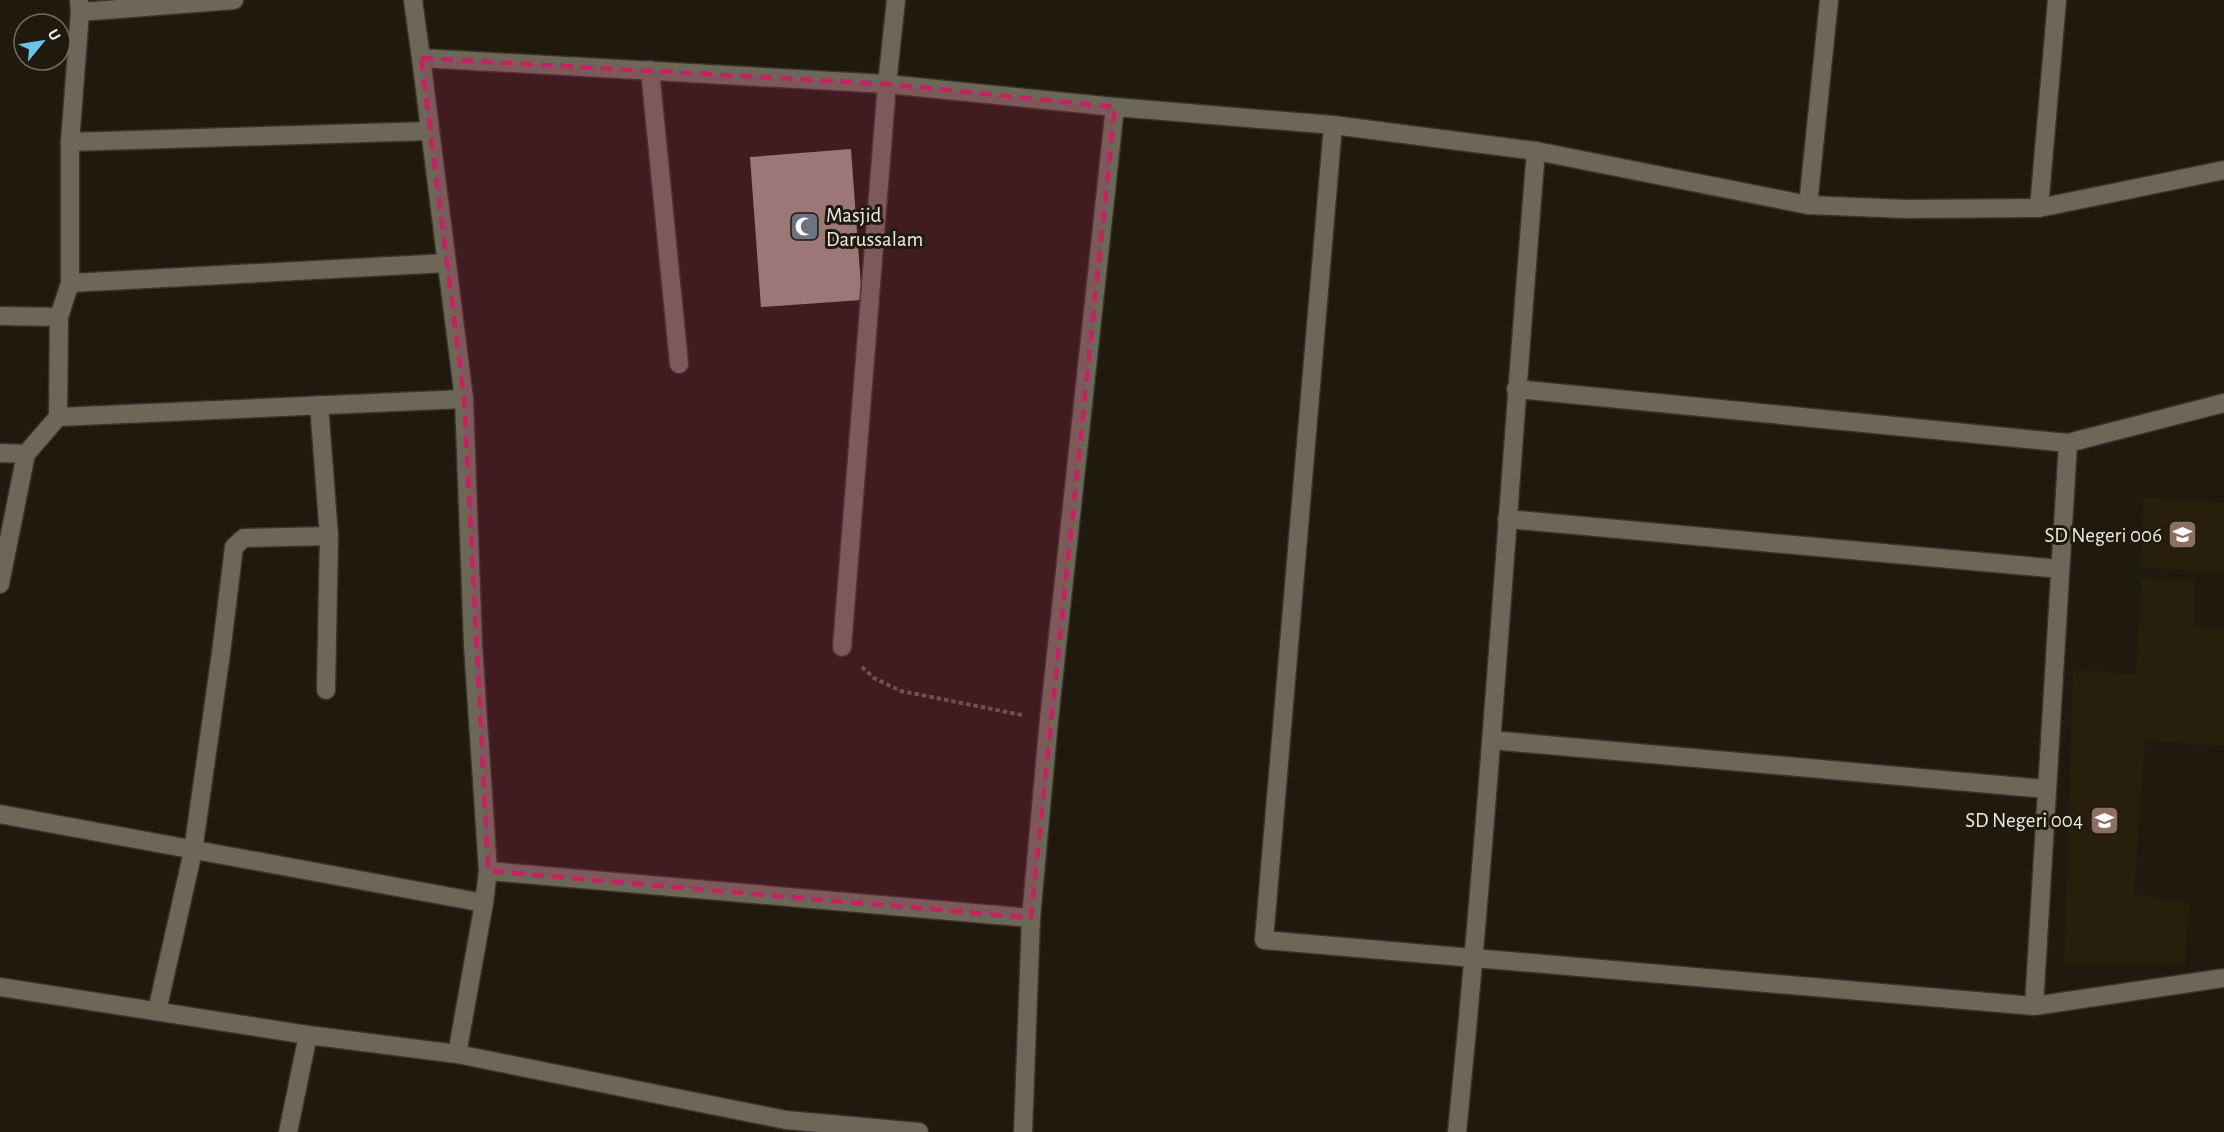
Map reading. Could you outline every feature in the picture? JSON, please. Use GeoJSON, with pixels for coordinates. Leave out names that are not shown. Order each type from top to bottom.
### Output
{"type":"FeatureCollection","features":[{"type":"Feature","properties":{"kind":"street"},"geometry":{"type":"LineString","coordinates":[[0,584],[26,454],[58,417],[59,317],[70,284],[70,142],[79,6],[234,0]]}},
{"type":"Feature","properties":{"kind":"street"},"geometry":{"type":"LineString","coordinates":[[413,0],[464,399],[472,645],[488,871],[457,1054]]}},
{"type":"Feature","properties":{"kind":"street"},"geometry":{"type":"LineString","coordinates":[[842,647],[886,84],[896,0]]}},
{"type":"Feature","properties":{"kind":"street"},"geometry":{"type":"LineString","coordinates":[[1808,205],[1829,0]]}},
{"type":"Feature","properties":{"kind":"street"},"geometry":{"type":"LineString","coordinates":[[2039,208],[2057,0]]}},
{"type":"Feature","properties":{"kind":"street"},"geometry":{"type":"LineString","coordinates":[[421,58],[886,84],[1115,107],[1333,125],[1536,151],[1808,205],[1906,209],[2039,208],[2224,170]]}},
{"type":"Feature","properties":{"kind":"street"},"geometry":{"type":"LineString","coordinates":[[650,70],[679,364]]}},
{"type":"Feature","properties":{"kind":"street"},"geometry":{"type":"LineString","coordinates":[[1023,1132],[1030,918],[1115,107]]}},
{"type":"Feature","properties":{"kind":"street"},"geometry":{"type":"LineString","coordinates":[[1333,125],[1264,940],[2034,1006],[2224,978]]}},
{"type":"Feature","properties":{"kind":"street"},"geometry":{"type":"LineString","coordinates":[[70,142],[430,131]]}},
{"type":"Feature","properties":{"kind":"street"},"geometry":{"type":"LineString","coordinates":[[1457,1132],[1475,958],[1516,388],[1536,151]]}},
{"type":"Feature","properties":{"kind":"street"},"geometry":{"type":"LineString","coordinates":[[70,284],[447,263]]}},
{"type":"Feature","properties":{"kind":"street"},"geometry":{"type":"LineString","coordinates":[[0,316],[59,317]]}},
{"type":"Feature","properties":{"kind":"street"},"geometry":{"type":"LineString","coordinates":[[1516,388],[2067,443],[2224,403]]}},
{"type":"Feature","properties":{"kind":"street"},"geometry":{"type":"LineString","coordinates":[[58,417],[464,399]]}},
{"type":"Feature","properties":{"kind":"street"},"geometry":{"type":"LineString","coordinates":[[319,405],[329,536],[326,690]]}},
{"type":"Feature","properties":{"kind":"street"},"geometry":{"type":"LineString","coordinates":[[2034,1006],[2067,443]]}},
{"type":"Feature","properties":{"kind":"street"},"geometry":{"type":"LineString","coordinates":[[0,453],[26,454]]}},
{"type":"Feature","properties":{"kind":"street"},"geometry":{"type":"LineString","coordinates":[[1507,519],[2060,569]]}},
{"type":"Feature","properties":{"kind":"street"},"geometry":{"type":"LineString","coordinates":[[157,1011],[193,851],[234,546],[243,538],[329,536]]}},
{"type":"Feature","properties":{"kind":"street"},"geometry":{"type":"LineString","coordinates":[[1491,740],[2046,789]]}},
{"type":"Feature","properties":{"kind":"street"},"geometry":{"type":"LineString","coordinates":[[0,814],[484,903]]}},
{"type":"Feature","properties":{"kind":"street"},"geometry":{"type":"LineString","coordinates":[[488,871],[1030,918]]}},
{"type":"Feature","properties":{"kind":"street"},"geometry":{"type":"LineString","coordinates":[[0,987],[308,1035],[457,1054],[784,1126],[919,1132]]}},
{"type":"Feature","properties":{"kind":"street"},"geometry":{"type":"LineString","coordinates":[[288,1132],[308,1035]]}},
{"type":"Feature","properties":{"kind":"path"},"geometry":{"type":"LineString","coordinates":[[842,647],[874,678],[901,692],[1049,720]]}},
{"type":"Feature","properties":{"kind":"highlighted area"},"geometry":{"type":"Polygon","coordinates":[[[421,58],[887,84],[1115,107],[1031,918],[488,871],[464,399],[421,58]]]}},
{"type":"Feature","properties":{"kind":"shaded area","name":"SD Negeri 006"},"geometry":{"type":"Polygon","coordinates":[[[2144,497],[2224,502],[2224,573],[2139,567],[2144,497]]]}},
{"type":"Feature","properties":{"kind":"shaded area","name":"SD Negeri 004"},"geometry":{"type":"Polygon","coordinates":[[[2141,578],[2194,579],[2194,626],[2224,628],[2224,746],[2145,741],[2134,895],[2190,903],[2185,964],[2064,965],[2073,670],[2136,674],[2141,578]]]}},
{"type":"Feature","properties":{"kind":"building","name":"Masjid Darussalam"},"geometry":{"type":"Polygon","coordinates":[[[851,149],[862,300],[761,307],[750,157],[851,149]]]}},
{"type":"Feature","properties":{"kind":"place","name":"Masjid Darussalam"},"geometry":{"type":"Point","coordinates":[805,227]}},
{"type":"Feature","properties":{"kind":"place","name":"SD Negeri 006"},"geometry":{"type":"Point","coordinates":[2183,535]}},
{"type":"Feature","properties":{"kind":"place","name":"SD Negeri 004"},"geometry":{"type":"Point","coordinates":[2104,820]}}]}
